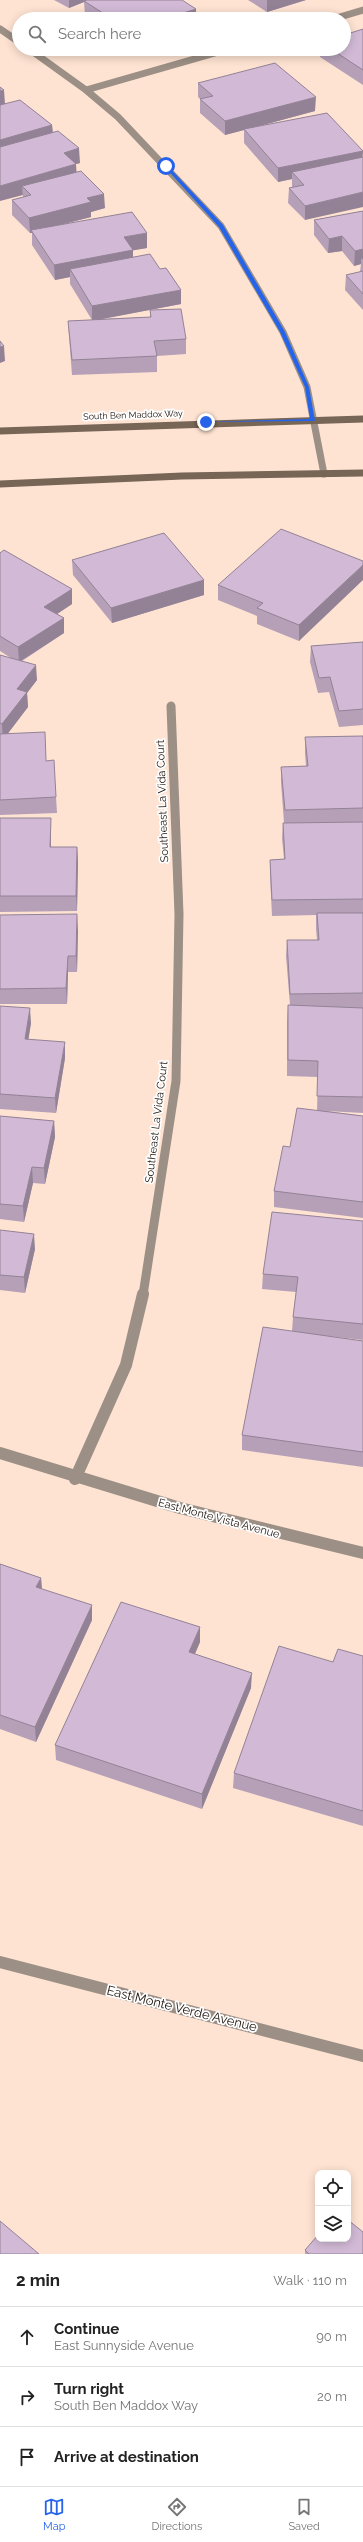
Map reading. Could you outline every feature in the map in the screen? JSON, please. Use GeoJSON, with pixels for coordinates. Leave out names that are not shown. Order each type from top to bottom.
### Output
{"type":"FeatureCollection","features":[{"type":"Feature","properties":{"kind":"main road","name":"South Ben Maddox Way"},"geometry":{"type":"LineString","coordinates":[[0,430],[363,419]]}},
{"type":"Feature","properties":{"kind":"main road"},"geometry":{"type":"LineString","coordinates":[[0,484],[182,476],[363,473]]}},
{"type":"Feature","properties":{"kind":"street"},"geometry":{"type":"LineString","coordinates":[[351,14],[363,10]]}},
{"type":"Feature","properties":{"kind":"street"},"geometry":{"type":"LineString","coordinates":[[0,29],[12,37]]}},
{"type":"Feature","properties":{"kind":"street"},"geometry":{"type":"LineString","coordinates":[[38,56],[86,90],[118,116],[221,226],[283,332],[307,387],[324,474]]}},
{"type":"Feature","properties":{"kind":"street"},"geometry":{"type":"LineString","coordinates":[[86,90],[205,56]]}},
{"type":"Feature","properties":{"kind":"street","name":"Southeast La Vida Court"},"geometry":{"type":"LineString","coordinates":[[75,1479],[126,1365],[142,1303],[176,1081],[179,914],[171,706]]}},
{"type":"Feature","properties":{"kind":"street","name":"East Monte Vista Avenue"},"geometry":{"type":"LineString","coordinates":[[0,1453],[75,1479],[265,1531],[363,1553]]}},
{"type":"Feature","properties":{"kind":"street","name":"East Monte Verde Avenue"},"geometry":{"type":"LineString","coordinates":[[0,1962],[363,2056]]}},
{"type":"Feature","properties":{"kind":"building"},"geometry":{"type":"Polygon","coordinates":[[[182,0],[196,9],[186,12],[101,12],[84,1],[182,0]]]}},
{"type":"Feature","properties":{"kind":"building"},"geometry":{"type":"Polygon","coordinates":[[[363,29],[363,70],[342,56],[351,56],[351,33],[363,29]]]}},
{"type":"Feature","properties":{"kind":"building"},"geometry":{"type":"Polygon","coordinates":[[[275,63],[316,97],[225,121],[200,99],[213,96],[198,83],[275,63]]]}},
{"type":"Feature","properties":{"kind":"building"},"geometry":{"type":"Polygon","coordinates":[[[20,100],[52,125],[0,140],[0,105],[20,100]]]}},
{"type":"Feature","properties":{"kind":"building"},"geometry":{"type":"Polygon","coordinates":[[[327,113],[363,151],[278,168],[244,129],[327,113]]]}},
{"type":"Feature","properties":{"kind":"building"},"geometry":{"type":"Polygon","coordinates":[[[58,131],[79,148],[64,153],[76,164],[0,186],[0,147],[58,131]]]}},
{"type":"Feature","properties":{"kind":"building"},"geometry":{"type":"Polygon","coordinates":[[[363,157],[363,192],[305,206],[289,188],[304,185],[292,172],[363,157]]]}},
{"type":"Feature","properties":{"kind":"building"},"geometry":{"type":"Polygon","coordinates":[[[81,171],[104,194],[87,198],[91,202],[29,218],[12,200],[31,195],[22,186],[81,171]]]}},
{"type":"Feature","properties":{"kind":"building"},"geometry":{"type":"Polygon","coordinates":[[[363,211],[363,249],[355,251],[342,236],[329,239],[314,220],[363,211]]]}},
{"type":"Feature","properties":{"kind":"building"},"geometry":{"type":"Polygon","coordinates":[[[132,212],[147,233],[124,237],[133,250],[54,265],[31,230],[132,212]]]}},
{"type":"Feature","properties":{"kind":"building"},"geometry":{"type":"Polygon","coordinates":[[[150,254],[160,269],[166,268],[181,290],[92,306],[70,269],[150,254]]]}},
{"type":"Feature","properties":{"kind":"building"},"geometry":{"type":"Polygon","coordinates":[[[363,271],[363,294],[346,275],[363,271]]]}},
{"type":"Feature","properties":{"kind":"building"},"geometry":{"type":"Polygon","coordinates":[[[181,309],[186,339],[154,341],[157,356],[72,360],[68,321],[151,317],[150,310],[181,309]]]}},
{"type":"Feature","properties":{"kind":"building"},"geometry":{"type":"Polygon","coordinates":[[[0,341],[4,346],[0,347],[0,341]]]}},
{"type":"Feature","properties":{"kind":"building"},"geometry":{"type":"Polygon","coordinates":[[[281,529],[363,561],[363,565],[299,625],[257,608],[263,603],[218,585],[281,529]]]}},
{"type":"Feature","properties":{"kind":"building"},"geometry":{"type":"Polygon","coordinates":[[[164,533],[204,580],[111,608],[72,560],[164,533]]]}},
{"type":"Feature","properties":{"kind":"building"},"geometry":{"type":"Polygon","coordinates":[[[4,550],[72,589],[44,607],[64,618],[18,647],[0,636],[0,553],[4,550]]]}},
{"type":"Feature","properties":{"kind":"building"},"geometry":{"type":"Polygon","coordinates":[[[363,642],[363,709],[339,711],[330,677],[319,678],[311,646],[363,642]]]}},
{"type":"Feature","properties":{"kind":"building"},"geometry":{"type":"Polygon","coordinates":[[[0,655],[36,665],[17,689],[27,692],[2,724],[0,723],[0,655]]]}},
{"type":"Feature","properties":{"kind":"building"},"geometry":{"type":"Polygon","coordinates":[[[45,732],[46,761],[54,760],[56,797],[0,800],[0,734],[45,732]]]}},
{"type":"Feature","properties":{"kind":"building"},"geometry":{"type":"Polygon","coordinates":[[[363,736],[363,808],[285,810],[281,767],[308,766],[305,737],[363,736]]]}},
{"type":"Feature","properties":{"kind":"building"},"geometry":{"type":"Polygon","coordinates":[[[0,818],[51,818],[50,847],[77,847],[76,896],[0,896],[0,818]]]}},
{"type":"Feature","properties":{"kind":"building"},"geometry":{"type":"Polygon","coordinates":[[[363,822],[363,899],[272,900],[270,860],[285,859],[283,823],[363,822]]]}},
{"type":"Feature","properties":{"kind":"building"},"geometry":{"type":"Polygon","coordinates":[[[317,913],[363,913],[363,993],[290,994],[287,940],[319,940],[317,913]]]}},
{"type":"Feature","properties":{"kind":"building"},"geometry":{"type":"Polygon","coordinates":[[[77,914],[76,956],[68,956],[66,988],[0,989],[0,915],[77,914]]]}},
{"type":"Feature","properties":{"kind":"building"},"geometry":{"type":"Polygon","coordinates":[[[288,1005],[363,1008],[363,1097],[317,1096],[318,1061],[288,1060],[288,1005]]]}},
{"type":"Feature","properties":{"kind":"building"},"geometry":{"type":"Polygon","coordinates":[[[0,1006],[30,1008],[25,1039],[65,1042],[55,1098],[0,1094],[0,1006]]]}},
{"type":"Feature","properties":{"kind":"building"},"geometry":{"type":"Polygon","coordinates":[[[297,1108],[363,1116],[363,1202],[274,1191],[283,1146],[290,1147],[297,1108]]]}},
{"type":"Feature","properties":{"kind":"building"},"geometry":{"type":"Polygon","coordinates":[[[0,1116],[54,1121],[44,1168],[32,1167],[23,1206],[0,1204],[0,1116]]]}},
{"type":"Feature","properties":{"kind":"building"},"geometry":{"type":"Polygon","coordinates":[[[272,1212],[363,1221],[363,1324],[293,1317],[298,1277],[263,1274],[272,1212]]]}},
{"type":"Feature","properties":{"kind":"building"},"geometry":{"type":"Polygon","coordinates":[[[0,1230],[34,1234],[24,1277],[0,1275],[0,1230]]]}},
{"type":"Feature","properties":{"kind":"building"},"geometry":{"type":"Polygon","coordinates":[[[263,1327],[363,1341],[363,1452],[242,1435],[263,1327]]]}},
{"type":"Feature","properties":{"kind":"building"},"geometry":{"type":"Polygon","coordinates":[[[0,1564],[41,1578],[36,1587],[92,1605],[35,1727],[0,1715],[0,1564]]]}},
{"type":"Feature","properties":{"kind":"building"},"geometry":{"type":"Polygon","coordinates":[[[121,1602],[200,1627],[189,1652],[252,1673],[202,1794],[55,1745],[121,1602]]]}},
{"type":"Feature","properties":{"kind":"building"},"geometry":{"type":"Polygon","coordinates":[[[279,1646],[333,1662],[338,1649],[363,1656],[363,1811],[234,1773],[279,1646]]]}},
{"type":"Feature","properties":{"kind":"building"},"geometry":{"type":"Polygon","coordinates":[[[0,2221],[39,2254],[0,2254],[0,2221]]]}},
{"type":"Feature","properties":{"kind":"building"},"geometry":{"type":"Polygon","coordinates":[[[351,2222],[363,2232],[363,2254],[309,2254],[305,2250],[315,2238],[315,2242],[351,2242],[351,2222]]]}},
{"type":"Feature","properties":{"kind":"route"},"geometry":{"type":"LineString","coordinates":[[166,166],[221,226],[283,332],[307,387],[313,420],[206,422]]}}]}
